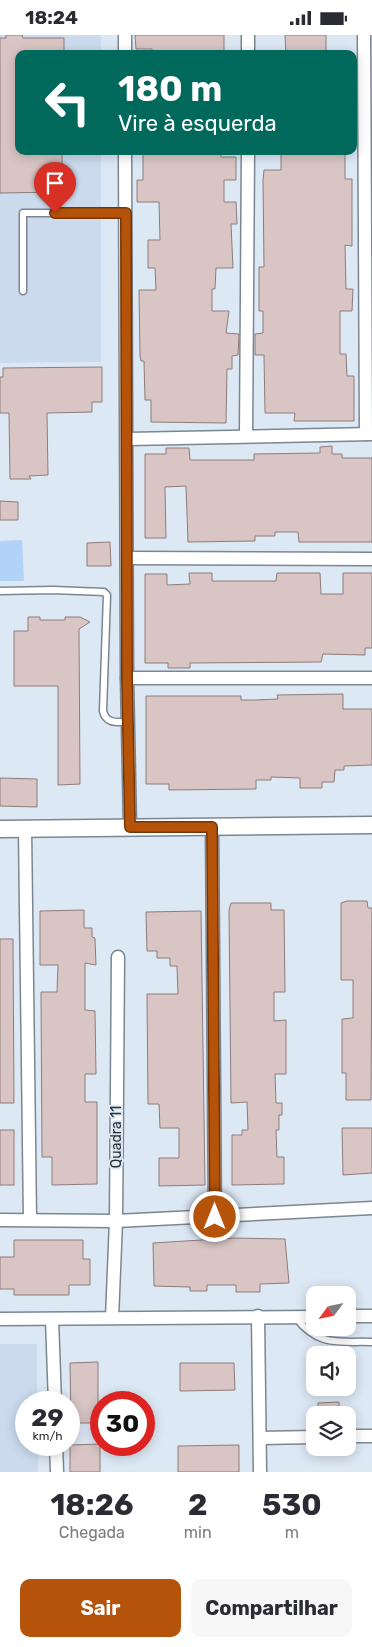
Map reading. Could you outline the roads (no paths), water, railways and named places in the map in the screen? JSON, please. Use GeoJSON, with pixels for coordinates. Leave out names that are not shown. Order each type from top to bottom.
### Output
{"type":"FeatureCollection","features":[{"type":"Feature","properties":{"kind":"street"},"geometry":{"type":"LineString","coordinates":[[125,35],[125,50]]}},
{"type":"Feature","properties":{"kind":"street"},"geometry":{"type":"LineString","coordinates":[[248,35],[248,50]]}},
{"type":"Feature","properties":{"kind":"street"},"geometry":{"type":"LineString","coordinates":[[128,439],[369,434],[364,35]]}},
{"type":"Feature","properties":{"kind":"street"},"geometry":{"type":"LineString","coordinates":[[125,155],[128,439],[127,678],[130,827]]}},
{"type":"Feature","properties":{"kind":"street"},"geometry":{"type":"LineString","coordinates":[[246,436],[248,155]]}},
{"type":"Feature","properties":{"kind":"street"},"geometry":{"type":"LineString","coordinates":[[128,558],[372,559]]}},
{"type":"Feature","properties":{"kind":"street"},"geometry":{"type":"LineString","coordinates":[[127,678],[372,678]]}},
{"type":"Feature","properties":{"kind":"street"},"geometry":{"type":"LineString","coordinates":[[0,829],[372,825]]}},
{"type":"Feature","properties":{"kind":"street"},"geometry":{"type":"LineString","coordinates":[[212,827],[215,1217]]}},
{"type":"Feature","properties":{"kind":"street"},"geometry":{"type":"LineString","coordinates":[[25,829],[30,1219]]}},
{"type":"Feature","properties":{"kind":"street","name":"Quadra 11"},"geometry":{"type":"LineString","coordinates":[[112,1318],[116,1221],[118,957]]}},
{"type":"Feature","properties":{"kind":"street"},"geometry":{"type":"LineString","coordinates":[[0,1219],[116,1221],[372,1209]]}},
{"type":"Feature","properties":{"kind":"street"},"geometry":{"type":"LineString","coordinates":[[258,1316],[260,1472]]}},
{"type":"Feature","properties":{"kind":"street"},"geometry":{"type":"LineString","coordinates":[[356,1316],[372,1316]]}},
{"type":"Feature","properties":{"kind":"street"},"geometry":{"type":"LineString","coordinates":[[0,1319],[306,1317]]}},
{"type":"Feature","properties":{"kind":"street"},"geometry":{"type":"LineString","coordinates":[[52,1319],[54,1391]]}},
{"type":"Feature","properties":{"kind":"street"},"geometry":{"type":"LineString","coordinates":[[356,1436],[372,1436]]}},
{"type":"Feature","properties":{"kind":"street"},"geometry":{"type":"LineString","coordinates":[[260,1438],[306,1437]]}},
{"type":"Feature","properties":{"kind":"street"},"geometry":{"type":"LineString","coordinates":[[56,1456],[57,1472]]}},
{"type":"Feature","properties":{"kind":"lane"},"geometry":{"type":"LineString","coordinates":[[22,291],[23,213],[126,213]]}},
{"type":"Feature","properties":{"kind":"lane"},"geometry":{"type":"LineString","coordinates":[[0,591],[53,590],[104,592],[107,595],[102,711],[104,717],[110,722],[129,722]]}},
{"type":"Feature","properties":{"kind":"lane"},"geometry":{"type":"LineString","coordinates":[[296,1317],[312,1335],[321,1339],[372,1342]]}}]}
